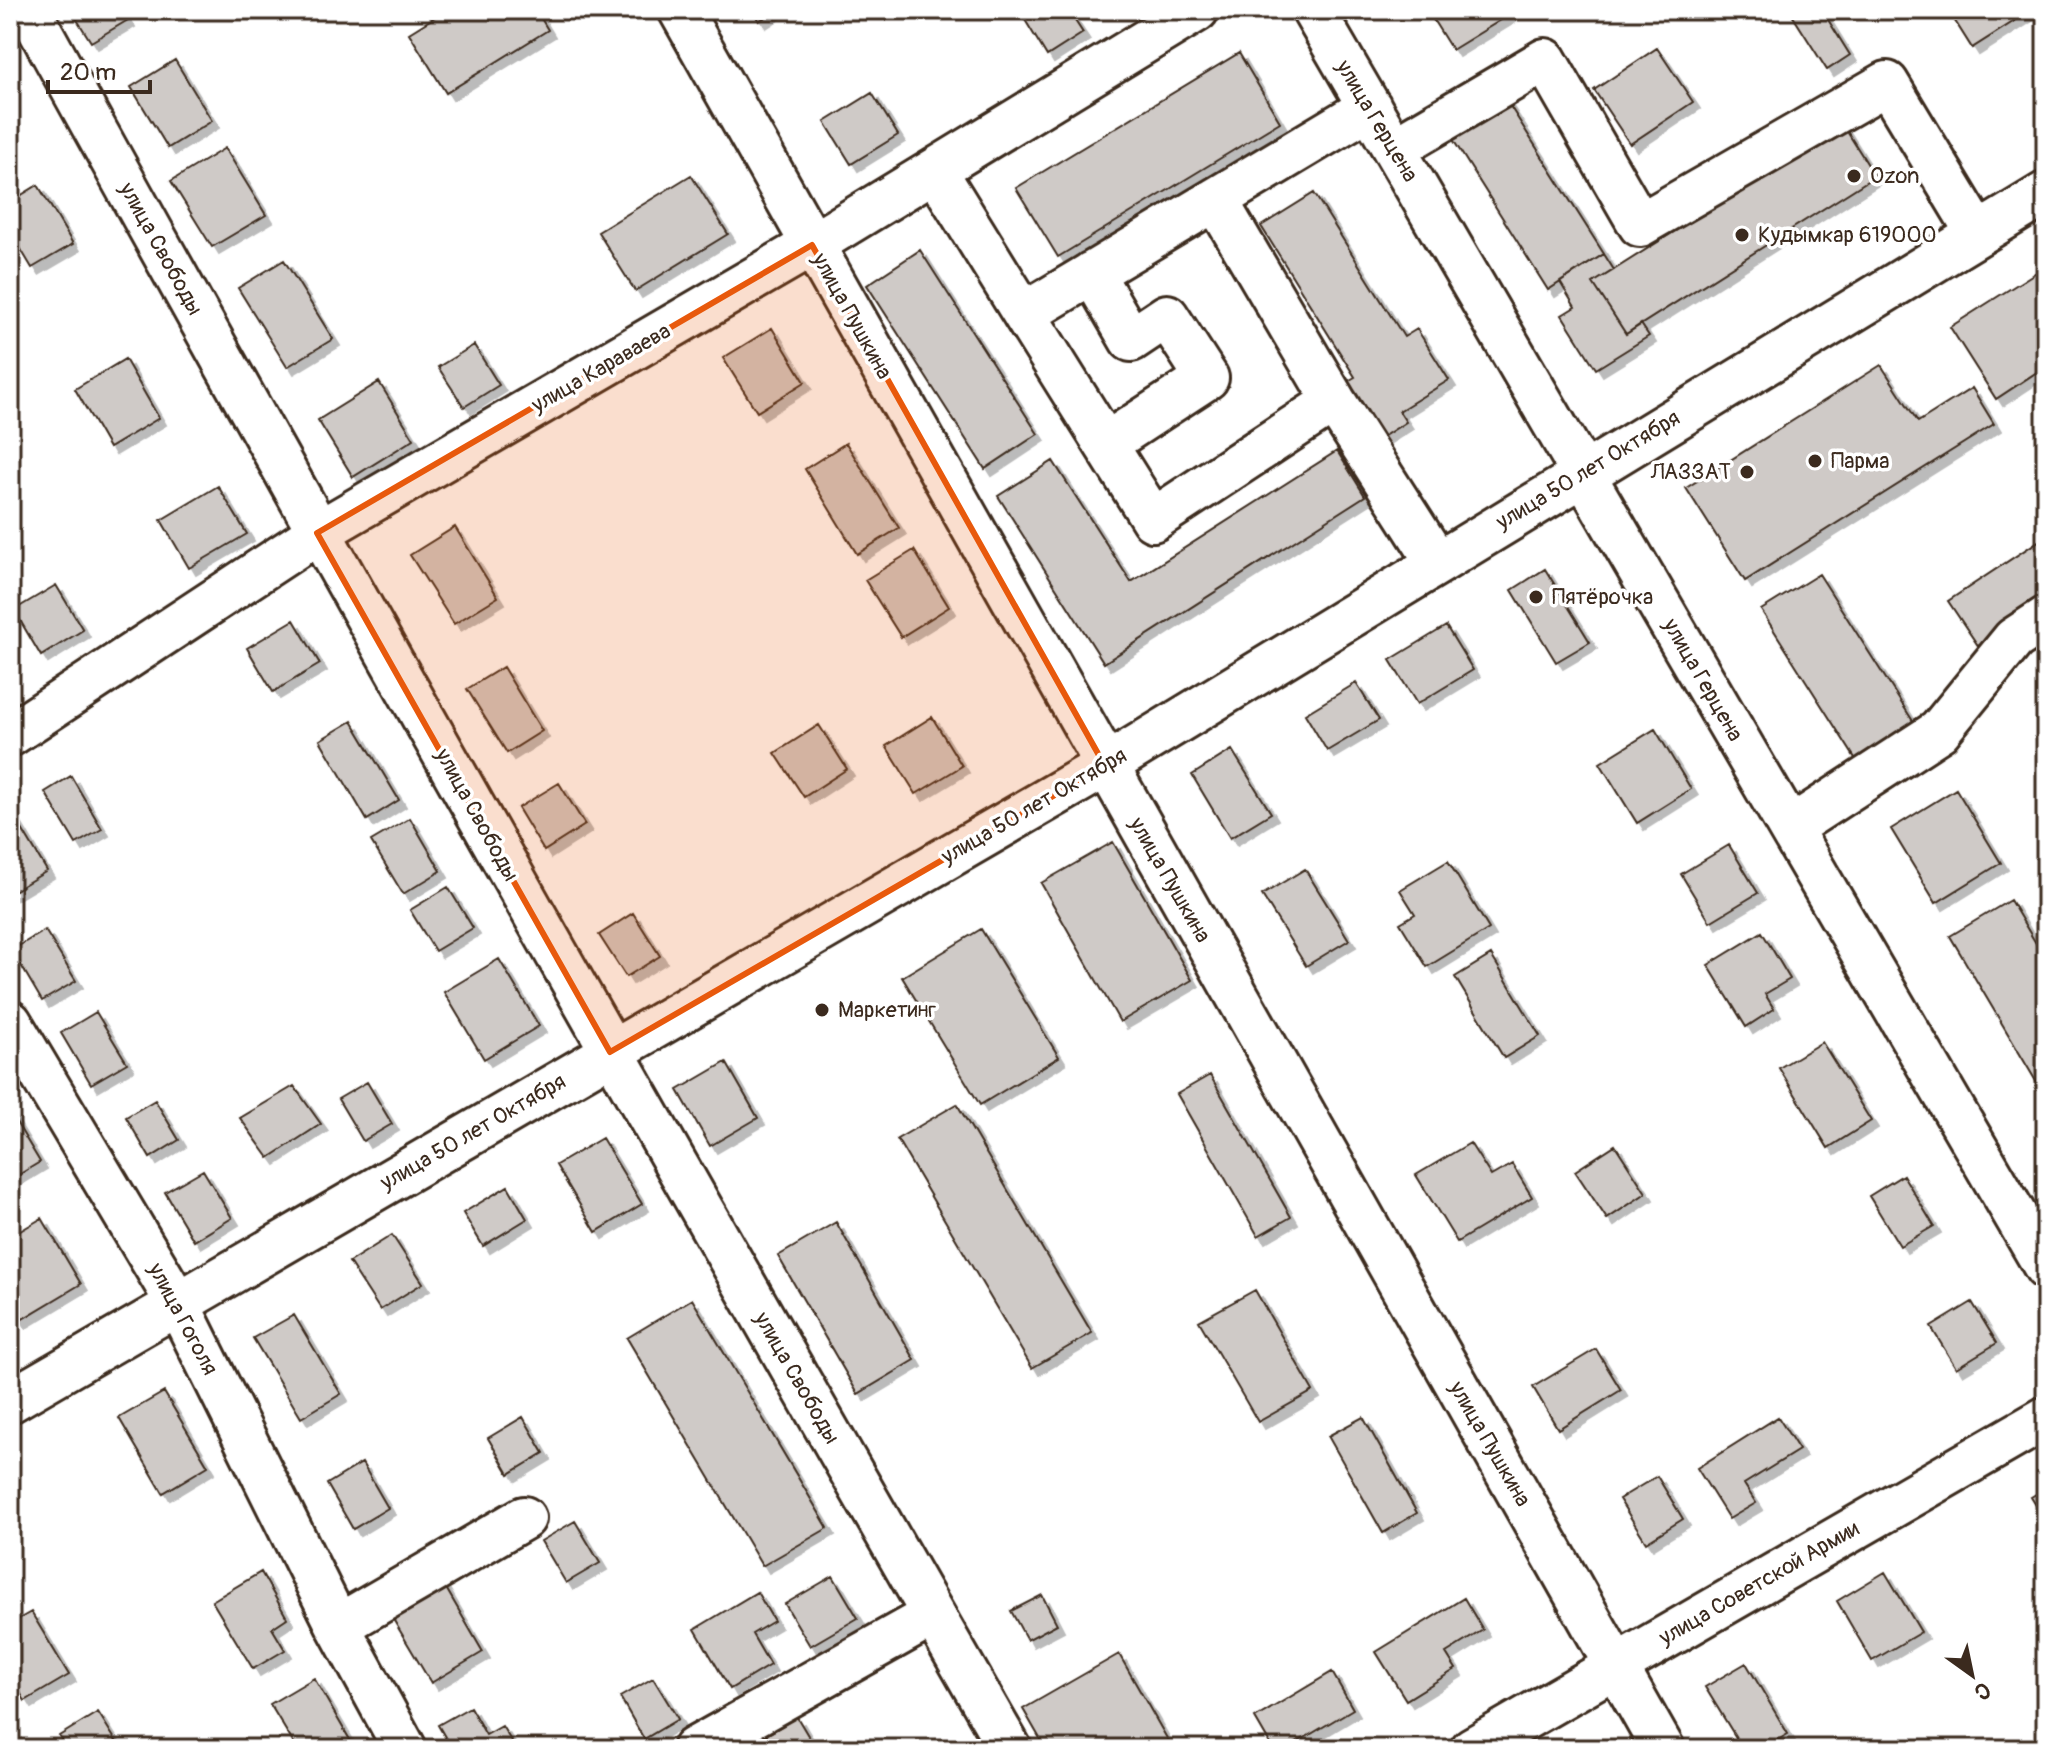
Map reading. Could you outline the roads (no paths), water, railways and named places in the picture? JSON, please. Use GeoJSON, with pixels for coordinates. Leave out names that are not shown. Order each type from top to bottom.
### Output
{"type":"FeatureCollection","features":[{"type":"Feature","properties":{"kind":"street","name":"улица Свободы"},"geometry":{"type":"LineString","coordinates":[[29,10],[317,533],[610,1052],[1010,1749]]}},
{"type":"Feature","properties":{"kind":"street","name":"улица Пушкина"},"geometry":{"type":"LineString","coordinates":[[680,10],[1663,1749]]}},
{"type":"Feature","properties":{"kind":"street","name":"улица Караваева"},"geometry":{"type":"LineString","coordinates":[[10,735],[317,533],[812,245],[1197,10]]}},
{"type":"Feature","properties":{"kind":"street","name":"улица Герцена"},"geometry":{"type":"LineString","coordinates":[[1313,10],[2046,1268]]}},
{"type":"Feature","properties":{"kind":"street"},"geometry":{"type":"LineString","coordinates":[[1395,148],[1545,60],[1640,225],[1887,83],[1978,234]]}},
{"type":"Feature","properties":{"kind":"street"},"geometry":{"type":"LineString","coordinates":[[1024,314],[1370,107]]}},
{"type":"Feature","properties":{"kind":"street"},"geometry":{"type":"LineString","coordinates":[[935,170],[1153,520],[1334,401]]}},
{"type":"Feature","properties":{"kind":"street","name":"улица 50 лет Октября"},"geometry":{"type":"LineString","coordinates":[[10,1401],[1105,766],[2046,193]]}},
{"type":"Feature","properties":{"kind":"street"},"geometry":{"type":"LineString","coordinates":[[1216,200],[1334,401],[1437,562]]}},
{"type":"Feature","properties":{"kind":"street"},"geometry":{"type":"LineString","coordinates":[[1092,273],[1131,340],[1167,316],[1207,378],[1106,444]]}},
{"type":"Feature","properties":{"kind":"street"},"geometry":{"type":"LineString","coordinates":[[1790,828],[1939,731],[2014,639],[2046,618]]}},
{"type":"Feature","properties":{"kind":"street","name":"улица Гоголя"},"geometry":{"type":"LineString","coordinates":[[10,1022],[178,1304],[338,1626],[405,1749]]}},
{"type":"Feature","properties":{"kind":"street","name":"улица Советской Армии"},"geometry":{"type":"LineString","coordinates":[[1472,1749],[2046,1418]]}},
{"type":"Feature","properties":{"kind":"street"},"geometry":{"type":"LineString","coordinates":[[338,1626],[524,1518]]}},
{"type":"Feature","properties":{"kind":"street"},"geometry":{"type":"LineString","coordinates":[[694,1749],[933,1615]]}},
{"type":"Feature","properties":{"kind":"place","name":"Ozon"},"geometry":{"type":"Point","coordinates":[1854,176]}},
{"type":"Feature","properties":{"kind":"place","name":"Кудымкар 619000"},"geometry":{"type":"Point","coordinates":[1742,235]}},
{"type":"Feature","properties":{"kind":"place","name":"Парма"},"geometry":{"type":"Point","coordinates":[1815,461]}},
{"type":"Feature","properties":{"kind":"place","name":"ЛАЗЗАТ"},"geometry":{"type":"Point","coordinates":[1747,472]}},
{"type":"Feature","properties":{"kind":"place","name":"Пятёрочка"},"geometry":{"type":"Point","coordinates":[1536,597]}},
{"type":"Feature","properties":{"kind":"place","name":"Маркетинг"},"geometry":{"type":"Point","coordinates":[822,1010]}}]}
